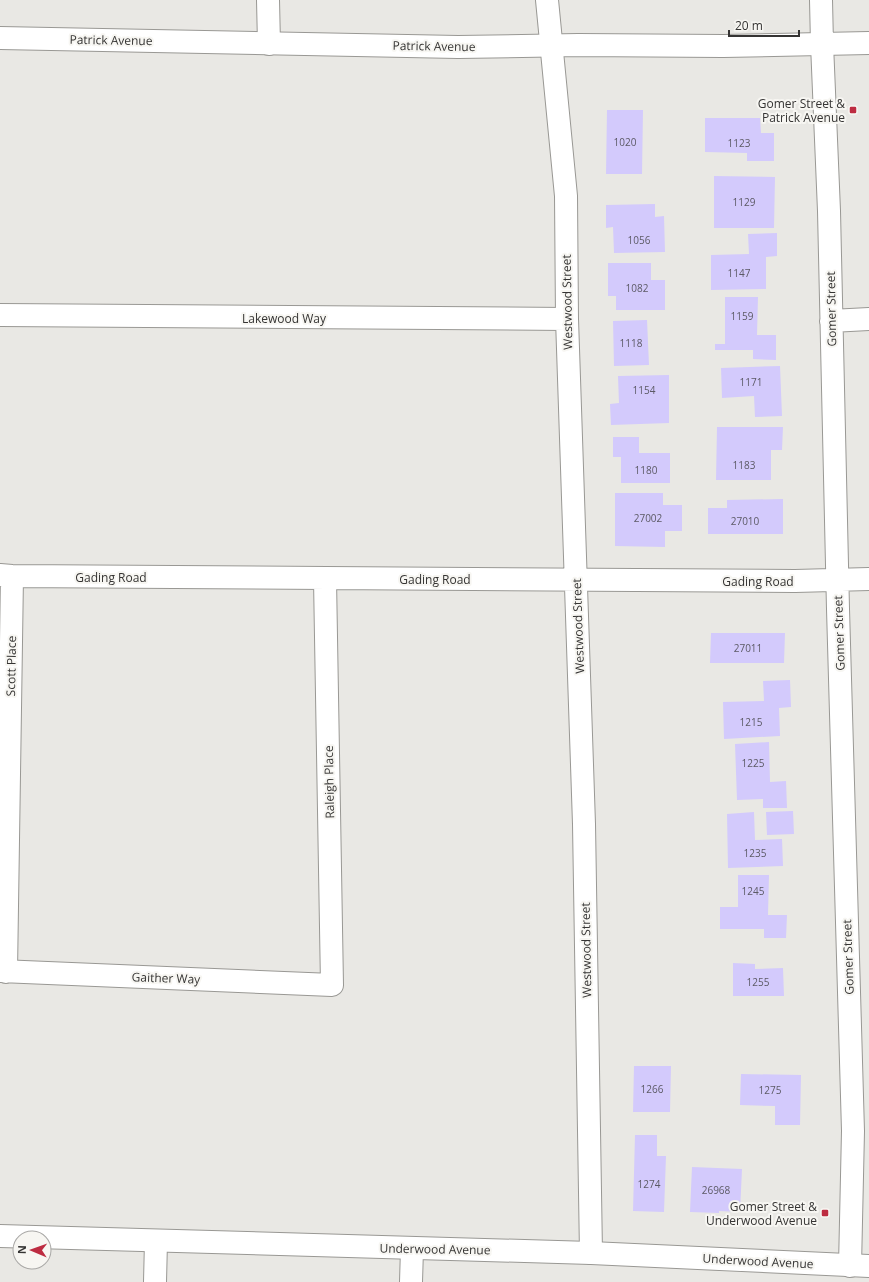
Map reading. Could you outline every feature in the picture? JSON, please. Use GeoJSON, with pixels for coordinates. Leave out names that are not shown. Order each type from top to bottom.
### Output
{"type":"FeatureCollection","features":[{"type":"Feature","properties":{"kind":"street"},"geometry":{"type":"LineString","coordinates":[[268,0],[269,44]]}},
{"type":"Feature","properties":{"kind":"street","name":"Westwood Street"},"geometry":{"type":"LineString","coordinates":[[547,0],[566,196],[567,319],[577,580],[584,824],[591,1253]]}},
{"type":"Feature","properties":{"kind":"street","name":"Gomer Street"},"geometry":{"type":"LineString","coordinates":[[821,0],[829,211],[837,580],[853,1131],[859,1266]]}},
{"type":"Feature","properties":{"kind":"street","name":"Patrick Avenue"},"geometry":{"type":"LineString","coordinates":[[0,38],[458,47],[552,45],[723,46],[869,43]]}},
{"type":"Feature","properties":{"kind":"street","name":"Lakewood Way"},"geometry":{"type":"LineString","coordinates":[[0,315],[567,319]]}},
{"type":"Feature","properties":{"kind":"street"},"geometry":{"type":"LineString","coordinates":[[831,321],[869,319]]}},
{"type":"Feature","properties":{"kind":"street","name":"Gading Road"},"geometry":{"type":"LineString","coordinates":[[6,576],[795,582],[869,579]]}},
{"type":"Feature","properties":{"kind":"street","name":"Scott Place"},"geometry":{"type":"LineString","coordinates":[[3,972],[6,576]]}},
{"type":"Feature","properties":{"kind":"street","name":"Raleigh Place"},"geometry":{"type":"LineString","coordinates":[[324,579],[332,985]]}},
{"type":"Feature","properties":{"kind":"street","name":"Gaither Way"},"geometry":{"type":"LineString","coordinates":[[3,972],[332,985]]}},
{"type":"Feature","properties":{"kind":"street","name":"Underwood Avenue"},"geometry":{"type":"LineString","coordinates":[[0,1236],[591,1253],[859,1266]]}},
{"type":"Feature","properties":{"kind":"street"},"geometry":{"type":"LineString","coordinates":[[155,1282],[156,1241]]}},
{"type":"Feature","properties":{"kind":"street"},"geometry":{"type":"LineString","coordinates":[[411,1282],[412,1249]]}},
{"type":"Feature","properties":{"kind":"building"},"geometry":{"type":"Polygon","coordinates":[[[607,110],[643,110],[642,174],[606,174],[607,110]]]}},
{"type":"Feature","properties":{"kind":"building"},"geometry":{"type":"Polygon","coordinates":[[[705,118],[760,118],[761,133],[774,133],[774,161],[747,161],[747,153],[705,152],[705,118]]]}},
{"type":"Feature","properties":{"kind":"building"},"geometry":{"type":"Polygon","coordinates":[[[714,176],[775,177],[774,228],[714,228],[714,176]]]}},
{"type":"Feature","properties":{"kind":"building"},"geometry":{"type":"Polygon","coordinates":[[[655,204],[655,217],[664,216],[665,252],[614,253],[613,227],[606,228],[606,205],[655,204]]]}},
{"type":"Feature","properties":{"kind":"building"},"geometry":{"type":"Polygon","coordinates":[[[777,233],[777,256],[766,257],[766,289],[711,290],[711,255],[749,254],[748,234],[777,233]]]}},
{"type":"Feature","properties":{"kind":"building"},"geometry":{"type":"Polygon","coordinates":[[[608,263],[651,263],[651,280],[665,280],[665,310],[616,310],[616,296],[608,296],[608,263]]]}},
{"type":"Feature","properties":{"kind":"building"},"geometry":{"type":"Polygon","coordinates":[[[725,297],[758,297],[757,335],[776,335],[776,360],[753,359],[753,350],[715,350],[715,344],[725,344],[725,297]]]}},
{"type":"Feature","properties":{"kind":"building"},"geometry":{"type":"Polygon","coordinates":[[[647,320],[649,365],[614,366],[613,321],[647,320]]]}},
{"type":"Feature","properties":{"kind":"building"},"geometry":{"type":"Polygon","coordinates":[[[780,366],[782,416],[755,417],[754,396],[722,398],[721,368],[780,366]]]}},
{"type":"Feature","properties":{"kind":"building"},"geometry":{"type":"Polygon","coordinates":[[[669,375],[669,423],[611,425],[610,404],[619,403],[618,376],[669,375]]]}},
{"type":"Feature","properties":{"kind":"building"},"geometry":{"type":"Polygon","coordinates":[[[717,427],[783,427],[782,450],[771,450],[771,480],[716,480],[717,427]]]}},
{"type":"Feature","properties":{"kind":"building"},"geometry":{"type":"Polygon","coordinates":[[[613,437],[639,437],[639,453],[670,453],[670,483],[621,483],[621,457],[613,457],[613,437]]]}},
{"type":"Feature","properties":{"kind":"building"},"geometry":{"type":"Polygon","coordinates":[[[615,493],[663,493],[663,505],[682,505],[682,531],[665,531],[665,547],[615,546],[615,493]]]}},
{"type":"Feature","properties":{"kind":"building"},"geometry":{"type":"Polygon","coordinates":[[[783,499],[783,534],[708,534],[708,508],[727,508],[727,500],[783,499]]]}},
{"type":"Feature","properties":{"kind":"building"},"geometry":{"type":"Polygon","coordinates":[[[711,633],[785,633],[784,663],[710,663],[711,633]]]}},
{"type":"Feature","properties":{"kind":"building"},"geometry":{"type":"Polygon","coordinates":[[[790,680],[791,707],[779,708],[780,736],[724,739],[723,702],[764,701],[763,681],[790,680]]]}},
{"type":"Feature","properties":{"kind":"building"},"geometry":{"type":"Polygon","coordinates":[[[769,742],[770,782],[786,781],[787,808],[763,808],[763,799],[737,800],[735,744],[769,742]]]}},
{"type":"Feature","properties":{"kind":"building"},"geometry":{"type":"Polygon","coordinates":[[[793,811],[794,834],[767,835],[766,812],[793,811]]]}},
{"type":"Feature","properties":{"kind":"building"},"geometry":{"type":"Polygon","coordinates":[[[754,812],[755,840],[782,839],[783,866],[728,868],[727,814],[754,812]]]}},
{"type":"Feature","properties":{"kind":"building"},"geometry":{"type":"Polygon","coordinates":[[[738,875],[769,875],[768,915],[787,915],[786,938],[764,938],[764,929],[720,929],[720,907],[738,907],[738,875]]]}},
{"type":"Feature","properties":{"kind":"building"},"geometry":{"type":"Polygon","coordinates":[[[733,963],[755,964],[755,969],[783,968],[784,996],[733,996],[733,963]]]}},
{"type":"Feature","properties":{"kind":"building"},"geometry":{"type":"Polygon","coordinates":[[[634,1066],[671,1066],[670,1112],[633,1112],[634,1066]]]}},
{"type":"Feature","properties":{"kind":"building"},"geometry":{"type":"Polygon","coordinates":[[[741,1074],[801,1075],[800,1125],[775,1125],[775,1106],[740,1105],[741,1074]]]}},
{"type":"Feature","properties":{"kind":"building"},"geometry":{"type":"Polygon","coordinates":[[[635,1135],[657,1135],[657,1156],[666,1156],[664,1212],[633,1211],[635,1135]]]}},
{"type":"Feature","properties":{"kind":"building"},"geometry":{"type":"Polygon","coordinates":[[[692,1167],[742,1169],[740,1212],[690,1212],[692,1167]]]}},
{"type":"Feature","properties":{"kind":"place","name":"Gomer Street & Patrick Avenue"},"geometry":{"type":"Point","coordinates":[853,110]}},
{"type":"Feature","properties":{"kind":"place","name":"Gomer Street & Underwood Avenue"},"geometry":{"type":"Point","coordinates":[825,1213]}}]}
